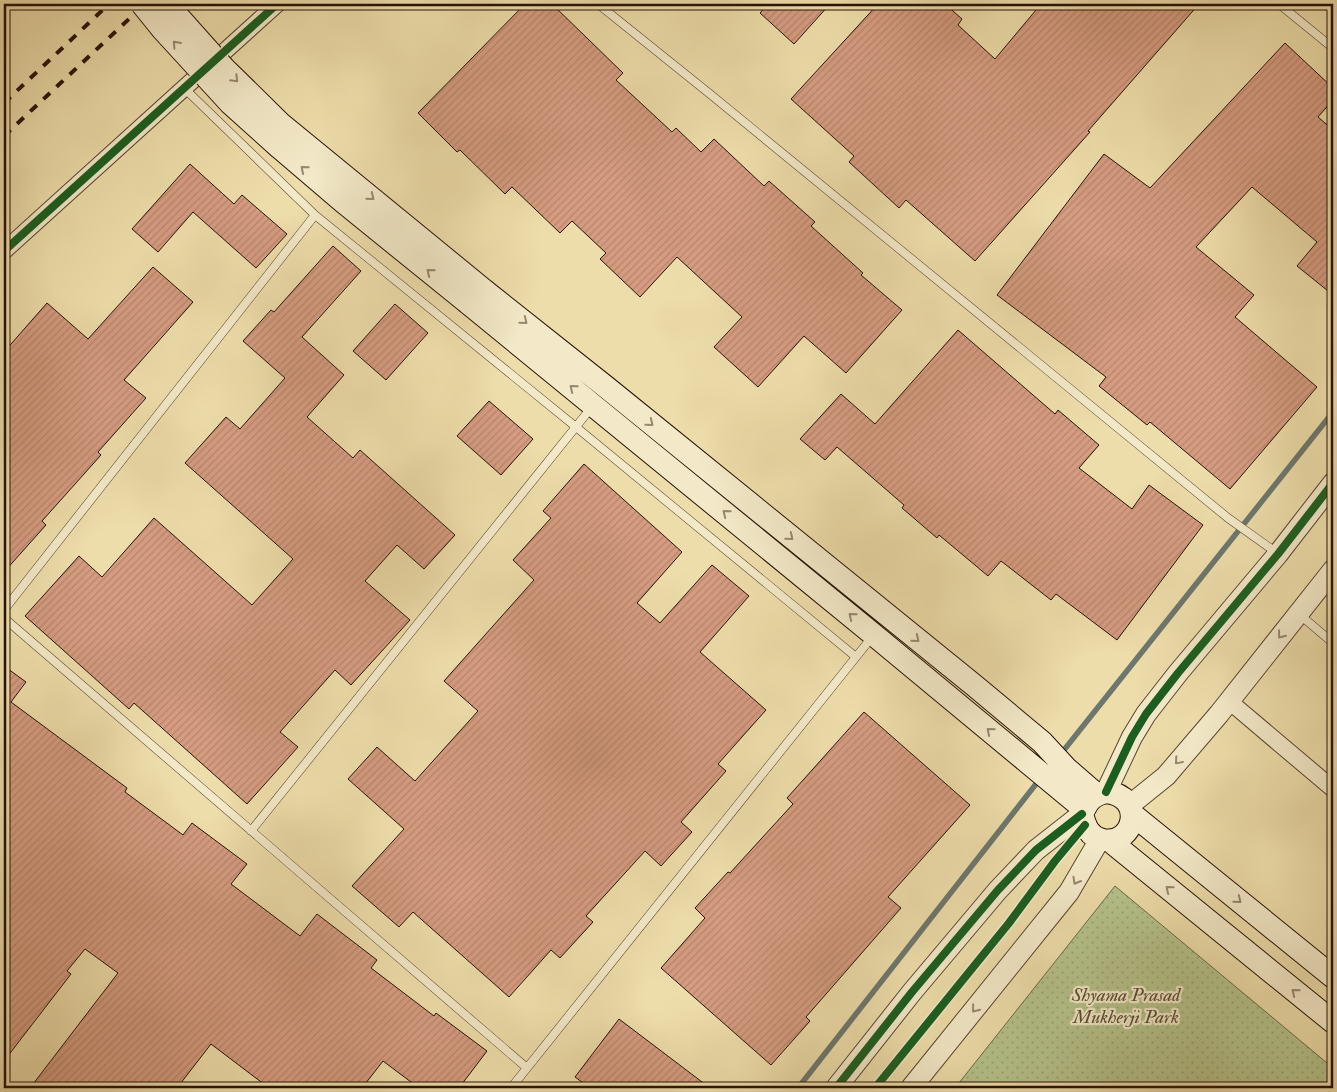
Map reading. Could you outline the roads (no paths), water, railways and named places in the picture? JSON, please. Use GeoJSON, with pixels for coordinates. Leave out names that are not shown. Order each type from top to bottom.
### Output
{"type":"FeatureCollection","features":[{"type":"Feature","properties":{"kind":"main road"},"geometry":{"type":"LineString","coordinates":[[142,4],[163,30],[230,103],[342,201],[614,393],[1042,742],[1066,768],[1092,802]]}},
{"type":"Feature","properties":{"kind":"main road"},"geometry":{"type":"LineString","coordinates":[[167,4],[224,68],[281,124],[477,297],[594,405],[874,635],[1092,802]]}},
{"type":"Feature","properties":{"kind":"main road"},"geometry":{"type":"LineString","coordinates":[[1092,802],[1115,793],[1124,798],[1131,810],[1333,977]]}},
{"type":"Feature","properties":{"kind":"main road"},"geometry":{"type":"LineString","coordinates":[[1092,802],[1086,828],[1092,835],[1105,840],[1333,1022]]}},
{"type":"Feature","properties":{"kind":"main road"},"geometry":{"type":"LineString","coordinates":[[1105,840],[1119,838],[1126,832],[1131,824],[1131,810]]}},
{"type":"Feature","properties":{"kind":"street"},"geometry":{"type":"LineString","coordinates":[[4,251],[277,4]]}},
{"type":"Feature","properties":{"kind":"street"},"geometry":{"type":"LineString","coordinates":[[836,1088],[912,992],[998,890],[1036,850],[1092,802],[1146,714],[1211,631],[1278,554],[1333,483]]}},
{"type":"Feature","properties":{"kind":"street"},"geometry":{"type":"LineString","coordinates":[[1131,810],[1166,776],[1229,701],[1333,570]]}},
{"type":"Feature","properties":{"kind":"street"},"geometry":{"type":"LineString","coordinates":[[1229,701],[1333,789]]}},
{"type":"Feature","properties":{"kind":"street"},"geometry":{"type":"LineString","coordinates":[[911,1088],[1069,892],[1105,840]]}},
{"type":"Feature","properties":{"kind":"lane"},"geometry":{"type":"LineString","coordinates":[[598,4],[1228,518],[1278,554]]}},
{"type":"Feature","properties":{"kind":"lane"},"geometry":{"type":"LineString","coordinates":[[1278,4],[1333,48]]}},
{"type":"Feature","properties":{"kind":"lane"},"geometry":{"type":"LineString","coordinates":[[184,88],[315,215],[856,657]]}},
{"type":"Feature","properties":{"kind":"lane"},"geometry":{"type":"LineString","coordinates":[[4,610],[315,215]]}},
{"type":"Feature","properties":{"kind":"lane"},"geometry":{"type":"LineString","coordinates":[[251,831],[594,405]]}},
{"type":"Feature","properties":{"kind":"lane"},"geometry":{"type":"LineString","coordinates":[[1299,614],[1333,644]]}},
{"type":"Feature","properties":{"kind":"lane"},"geometry":{"type":"LineString","coordinates":[[4,618],[527,1068]]}},
{"type":"Feature","properties":{"kind":"lane"},"geometry":{"type":"LineString","coordinates":[[511,1088],[874,635]]}},
{"type":"Feature","properties":{"kind":"waterway"},"geometry":{"type":"LineString","coordinates":[[1064,750],[1333,412]]}},
{"type":"Feature","properties":{"kind":"waterway"},"geometry":{"type":"LineString","coordinates":[[798,1088],[1036,784]]}},
{"type":"Feature","properties":{"kind":"railway"},"geometry":{"type":"LineString","coordinates":[[4,103],[109,4]]}},
{"type":"Feature","properties":{"kind":"railway"},"geometry":{"type":"LineString","coordinates":[[4,136],[145,4]]}},
{"type":"Feature","properties":{"kind":"park label","name":"Shyama Prasad Mukherji Park"},"geometry":{"type":"Point","coordinates":[1126,1005]}}]}
